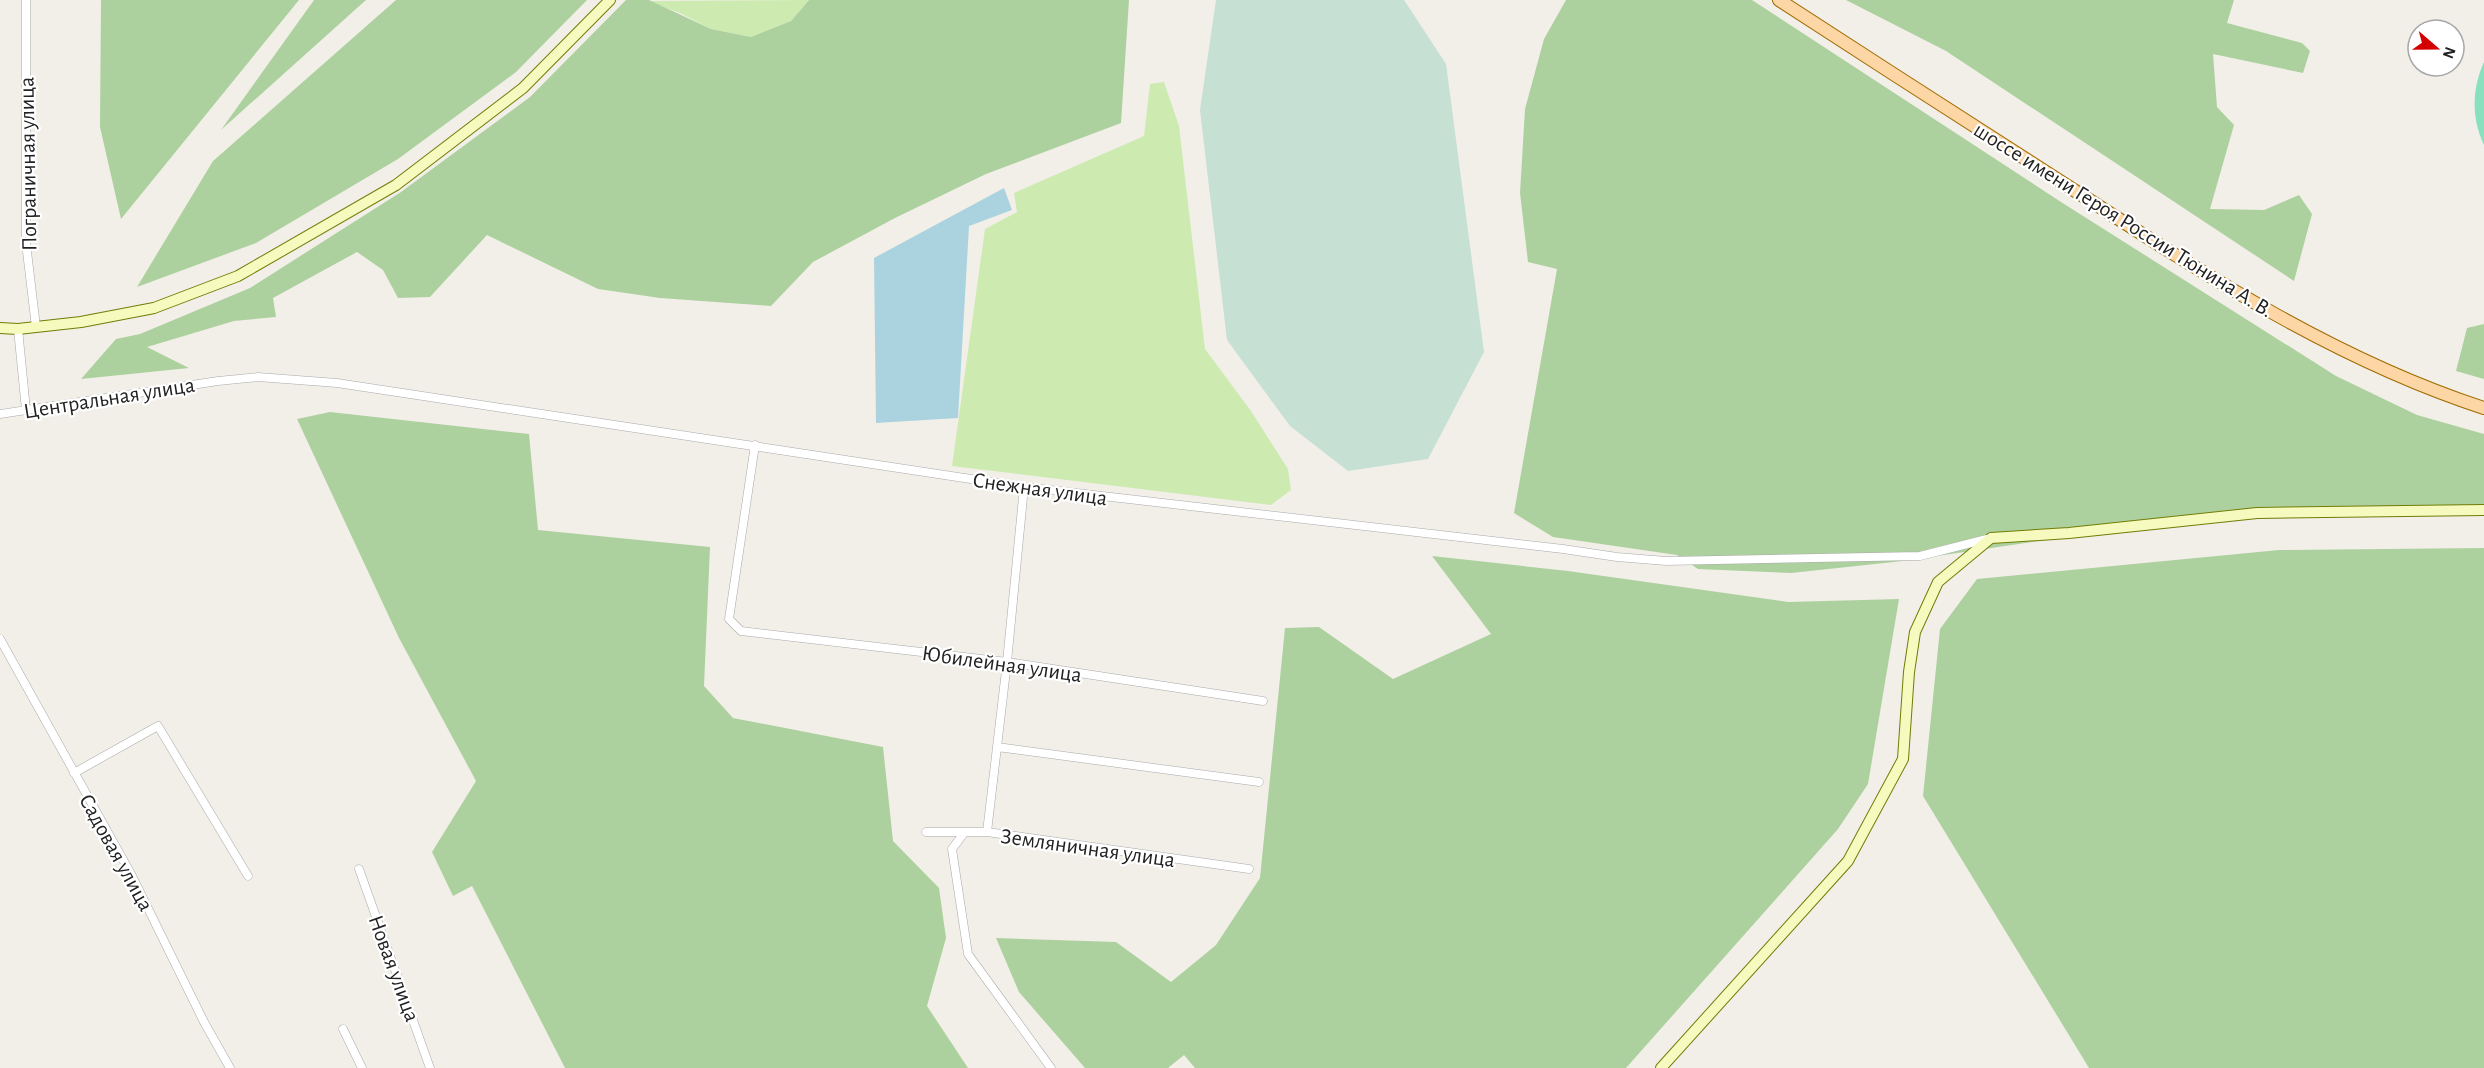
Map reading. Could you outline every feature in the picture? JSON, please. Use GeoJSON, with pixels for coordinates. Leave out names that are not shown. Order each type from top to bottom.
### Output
{"type":"FeatureCollection","features":[{"type":"Feature","properties":{"kind":"main road","name":"шоссе имени Героя России Тюнина А. В."},"geometry":{"type":"LineString","coordinates":[[1779,0],[2162,247],[2293,324],[2378,366],[2447,396],[2484,408]]}},
{"type":"Feature","properties":{"kind":"street","name":"Пограничная улица"},"geometry":{"type":"LineString","coordinates":[[26,0],[26,243],[36,327]]}},
{"type":"Feature","properties":{"kind":"street"},"geometry":{"type":"LineString","coordinates":[[0,328],[18,329],[81,322],[154,308],[238,276],[396,185],[524,88],[610,0]]}},
{"type":"Feature","properties":{"kind":"street"},"geometry":{"type":"LineString","coordinates":[[18,329],[26,410]]}},
{"type":"Feature","properties":{"kind":"street","name":"Центральная улица"},"geometry":{"type":"LineString","coordinates":[[0,414],[258,377],[337,383],[519,411]]}},
{"type":"Feature","properties":{"kind":"street","name":"Снежная улица"},"geometry":{"type":"LineString","coordinates":[[519,411],[1024,487],[1617,557],[1666,561],[1920,556],[1991,538]]}},
{"type":"Feature","properties":{"kind":"street","name":"Юбилейная улица"},"geometry":{"type":"LineString","coordinates":[[755,445],[729,619],[741,631],[1007,662],[1263,701]]}},
{"type":"Feature","properties":{"kind":"street"},"geometry":{"type":"LineString","coordinates":[[987,832],[1024,487]]}},
{"type":"Feature","properties":{"kind":"street"},"geometry":{"type":"LineString","coordinates":[[1662,1068],[1848,861],[1903,759],[1909,672],[1915,632],[1938,582],[1991,538],[2257,513],[2484,510]]}},
{"type":"Feature","properties":{"kind":"street","name":"Садовая улица"},"geometry":{"type":"LineString","coordinates":[[0,639],[131,874],[204,1022],[230,1068]]}},
{"type":"Feature","properties":{"kind":"street"},"geometry":{"type":"LineString","coordinates":[[74,773],[158,726],[248,876]]}},
{"type":"Feature","properties":{"kind":"street"},"geometry":{"type":"LineString","coordinates":[[997,747],[1259,782]]}},
{"type":"Feature","properties":{"kind":"street","name":"Земляничная улица"},"geometry":{"type":"LineString","coordinates":[[926,832],[987,832],[1249,869]]}},
{"type":"Feature","properties":{"kind":"street"},"geometry":{"type":"LineString","coordinates":[[964,833],[952,849],[968,954],[1052,1068]]}},
{"type":"Feature","properties":{"kind":"street","name":"Новая улица"},"geometry":{"type":"LineString","coordinates":[[359,869],[430,1068]]}},
{"type":"Feature","properties":{"kind":"street"},"geometry":{"type":"LineString","coordinates":[[343,1029],[362,1068]]}},
{"type":"Feature","properties":{"kind":"green space"},"geometry":{"type":"Polygon","coordinates":[[[101,0],[299,0],[121,219],[100,127],[101,0]]]}},
{"type":"Feature","properties":{"kind":"green space"},"geometry":{"type":"Polygon","coordinates":[[[314,0],[366,0],[221,130],[314,0]]]}},
{"type":"Feature","properties":{"kind":"green space"},"geometry":{"type":"Polygon","coordinates":[[[396,0],[587,0],[516,72],[398,159],[256,243],[137,287],[213,161],[396,0]]]}},
{"type":"Feature","properties":{"kind":"green space"},"geometry":{"type":"Polygon","coordinates":[[[626,0],[649,0],[711,29],[751,37],[791,21],[809,0],[1129,0],[1121,123],[986,174],[895,218],[813,262],[771,306],[660,298],[598,289],[487,235],[430,297],[398,298],[383,270],[357,252],[273,298],[276,317],[234,321],[147,347],[189,368],[81,379],[116,339],[140,334],[250,288],[401,192],[530,97],[626,0]]]}},
{"type":"Feature","properties":{"kind":"green space"},"geometry":{"type":"Polygon","coordinates":[[[809,0],[791,21],[751,37],[711,29],[680,13],[648,1],[809,0]]]}},
{"type":"Feature","properties":{"kind":"green space"},"geometry":{"type":"Polygon","coordinates":[[[1216,0],[1404,0],[1446,64],[1484,352],[1428,459],[1348,471],[1290,426],[1227,340],[1200,110],[1216,0]]]}},
{"type":"Feature","properties":{"kind":"green space"},"geometry":{"type":"Polygon","coordinates":[[[1566,0],[1752,0],[2061,202],[2336,376],[2417,415],[2484,434],[2484,505],[2255,509],[1903,561],[1791,573],[1698,569],[1677,555],[1553,537],[1514,513],[1557,269],[1528,262],[1520,193],[1525,109],[1544,39],[1566,0]]]}},
{"type":"Feature","properties":{"kind":"green space"},"geometry":{"type":"Polygon","coordinates":[[[1846,0],[2234,0],[2227,23],[2302,43],[2310,51],[2303,73],[2213,54],[2217,107],[2234,125],[2210,209],[2264,210],[2299,195],[2312,214],[2294,281],[1946,51],[1846,0]]]}},
{"type":"Feature","properties":{"kind":"green space"},"geometry":{"type":"Polygon","coordinates":[[[2484,62],[2484,145],[2475,114],[2475,93],[2484,62]]]}},
{"type":"Feature","properties":{"kind":"green space"},"geometry":{"type":"Polygon","coordinates":[[[1164,82],[1179,126],[1205,349],[1251,411],[1288,469],[1291,490],[1271,505],[952,466],[985,229],[1017,212],[1014,193],[1144,136],[1150,84],[1164,82]]]}},
{"type":"Feature","properties":{"kind":"green space"},"geometry":{"type":"Polygon","coordinates":[[[2484,324],[2484,379],[2456,371],[2467,328],[2484,324]]]}},
{"type":"Feature","properties":{"kind":"green space"},"geometry":{"type":"Polygon","coordinates":[[[330,412],[529,434],[538,530],[710,547],[704,686],[733,718],[883,747],[893,841],[939,888],[946,938],[927,1006],[968,1068],[565,1068],[472,886],[453,896],[432,852],[476,781],[399,638],[297,419],[330,412]]]}},
{"type":"Feature","properties":{"kind":"green space"},"geometry":{"type":"Polygon","coordinates":[[[2484,548],[2484,1068],[2089,1068],[1923,796],[1940,629],[1977,579],[2279,550],[2484,548]]]}},
{"type":"Feature","properties":{"kind":"green space"},"geometry":{"type":"Polygon","coordinates":[[[1432,556],[1568,571],[1788,602],[1899,599],[1868,784],[1838,829],[1626,1068],[1195,1068],[1184,1055],[1168,1068],[1085,1068],[1019,992],[996,938],[1116,942],[1171,982],[1216,945],[1260,878],[1285,628],[1319,627],[1393,679],[1491,634],[1432,556]]]}},
{"type":"Feature","properties":{"kind":"water"},"geometry":{"type":"Polygon","coordinates":[[[1004,188],[1012,210],[969,226],[958,418],[876,423],[874,258],[1004,188]]]}}]}
